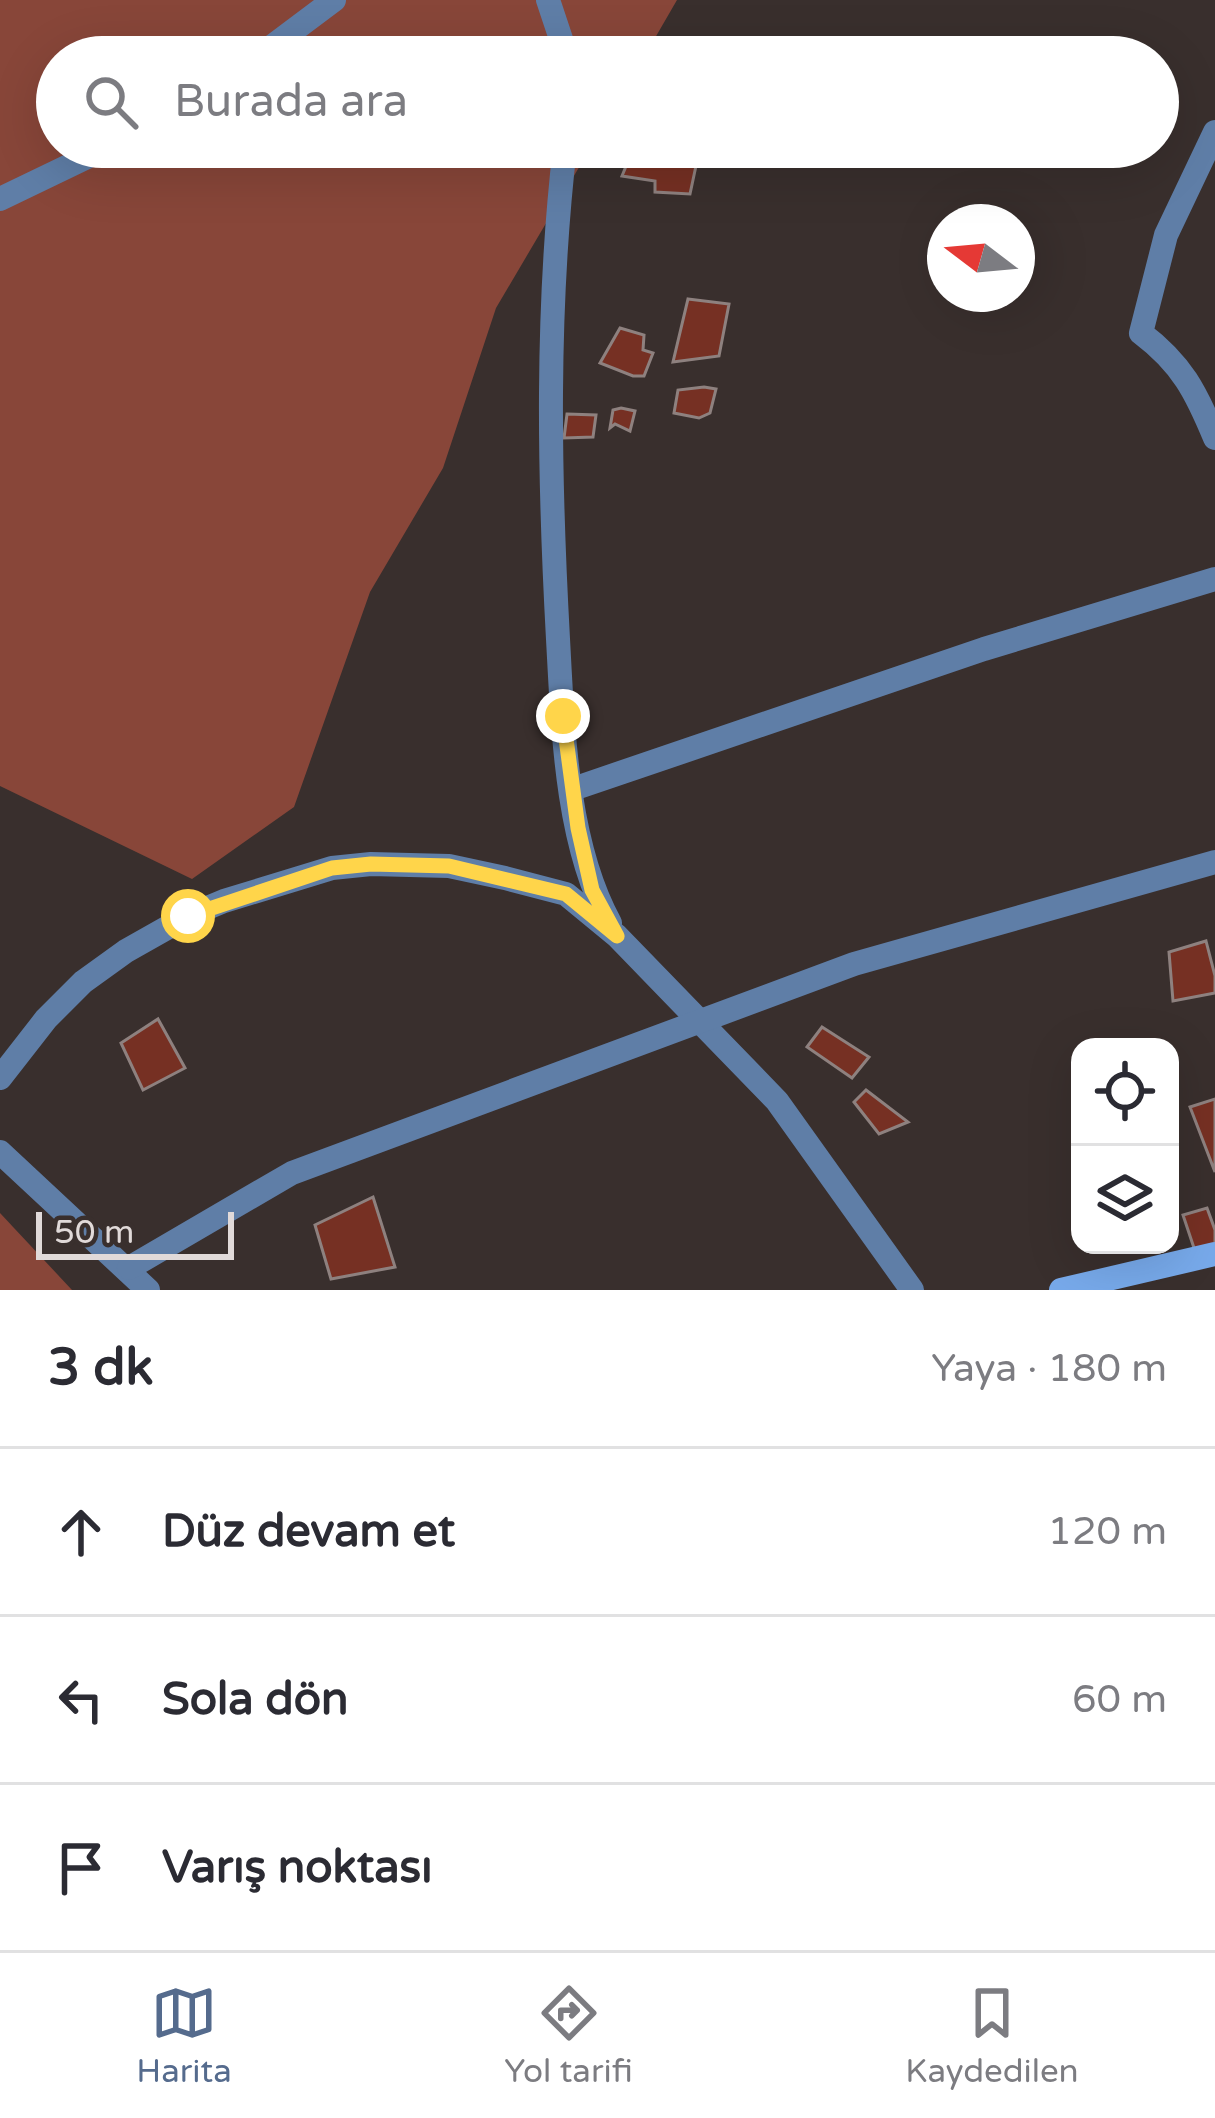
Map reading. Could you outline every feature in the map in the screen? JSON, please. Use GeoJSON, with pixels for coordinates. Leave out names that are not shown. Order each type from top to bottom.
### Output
{"type":"FeatureCollection","features":[{"type":"Feature","properties":{"kind":"main road"},"geometry":{"type":"LineString","coordinates":[[1061,1290],[1215,1254]]}},
{"type":"Feature","properties":{"kind":"street"},"geometry":{"type":"LineString","coordinates":[[286,36],[334,0]]}},
{"type":"Feature","properties":{"kind":"street"},"geometry":{"type":"LineString","coordinates":[[548,0],[560,36]]}},
{"type":"Feature","properties":{"kind":"street"},"geometry":{"type":"LineString","coordinates":[[1215,132],[1166,235],[1141,333],[1171,356],[1198,395],[1215,438]]}},
{"type":"Feature","properties":{"kind":"street"},"geometry":{"type":"LineString","coordinates":[[0,199],[64,168]]}},
{"type":"Feature","properties":{"kind":"street"},"geometry":{"type":"LineString","coordinates":[[564,168],[551,367],[551,499],[563,716],[592,890],[617,936]]}},
{"type":"Feature","properties":{"kind":"street"},"geometry":{"type":"LineString","coordinates":[[573,789],[984,649],[1215,579]]}},
{"type":"Feature","properties":{"kind":"street"},"geometry":{"type":"LineString","coordinates":[[129,1268],[292,1173],[854,964],[1215,862]]}},
{"type":"Feature","properties":{"kind":"street"},"geometry":{"type":"LineString","coordinates":[[0,1078],[46,1018],[83,982],[126,951],[224,901],[332,868],[371,864],[449,866],[505,878],[566,894],[617,936],[777,1101],[912,1290]]}},
{"type":"Feature","properties":{"kind":"street"},"geometry":{"type":"LineString","coordinates":[[0,1152],[148,1290]]}},
{"type":"Feature","properties":{"kind":"shaded area"},"geometry":{"type":"Polygon","coordinates":[[[0,0],[677,0],[656,36],[36,36],[36,168],[579,168],[496,308],[443,468],[370,592],[294,807],[192,879],[0,786],[0,0]]]}},
{"type":"Feature","properties":{"kind":"shaded area"},"geometry":{"type":"Polygon","coordinates":[[[0,1213],[72,1290],[0,1290],[0,1213]]]}},
{"type":"Feature","properties":{"kind":"building"},"geometry":{"type":"Polygon","coordinates":[[[625,168],[696,168],[690,194],[655,192],[655,181],[622,176],[625,168]]]}},
{"type":"Feature","properties":{"kind":"building"},"geometry":{"type":"Polygon","coordinates":[[[688,299],[729,304],[719,356],[673,362],[688,299]]]}},
{"type":"Feature","properties":{"kind":"building"},"geometry":{"type":"Polygon","coordinates":[[[620,328],[644,335],[643,350],[653,353],[644,376],[600,363],[620,328]]]}},
{"type":"Feature","properties":{"kind":"building"},"geometry":{"type":"Polygon","coordinates":[[[716,389],[710,413],[699,418],[674,413],[678,390],[716,389]]]}},
{"type":"Feature","properties":{"kind":"building"},"geometry":{"type":"Polygon","coordinates":[[[613,410],[635,411],[630,431],[615,424],[610,428],[613,410]]]}},
{"type":"Feature","properties":{"kind":"building"},"geometry":{"type":"Polygon","coordinates":[[[567,414],[596,415],[593,437],[564,438],[567,414]]]}},
{"type":"Feature","properties":{"kind":"building"},"geometry":{"type":"Polygon","coordinates":[[[1206,941],[1215,993],[1173,1001],[1169,952],[1206,941]]]}},
{"type":"Feature","properties":{"kind":"building"},"geometry":{"type":"Polygon","coordinates":[[[158,1019],[185,1068],[143,1090],[121,1043],[158,1019]]]}},
{"type":"Feature","properties":{"kind":"building"},"geometry":{"type":"Polygon","coordinates":[[[822,1027],[869,1057],[852,1078],[807,1047],[822,1027]]]}},
{"type":"Feature","properties":{"kind":"building"},"geometry":{"type":"Polygon","coordinates":[[[866,1090],[908,1122],[879,1134],[854,1102],[866,1090]]]}},
{"type":"Feature","properties":{"kind":"building"},"geometry":{"type":"Polygon","coordinates":[[[1215,1099],[1215,1172],[1190,1107],[1215,1099]]]}},
{"type":"Feature","properties":{"kind":"building"},"geometry":{"type":"Polygon","coordinates":[[[373,1197],[395,1267],[331,1279],[315,1225],[373,1197]]]}},
{"type":"Feature","properties":{"kind":"building"},"geometry":{"type":"Polygon","coordinates":[[[1207,1208],[1215,1248],[1195,1251],[1183,1215],[1207,1208]]]}},
{"type":"Feature","properties":{"kind":"route"},"geometry":{"type":"LineString","coordinates":[[188,916],[332,868],[449,866],[566,894],[617,936],[592,890],[578,828],[563,716]]}}]}
